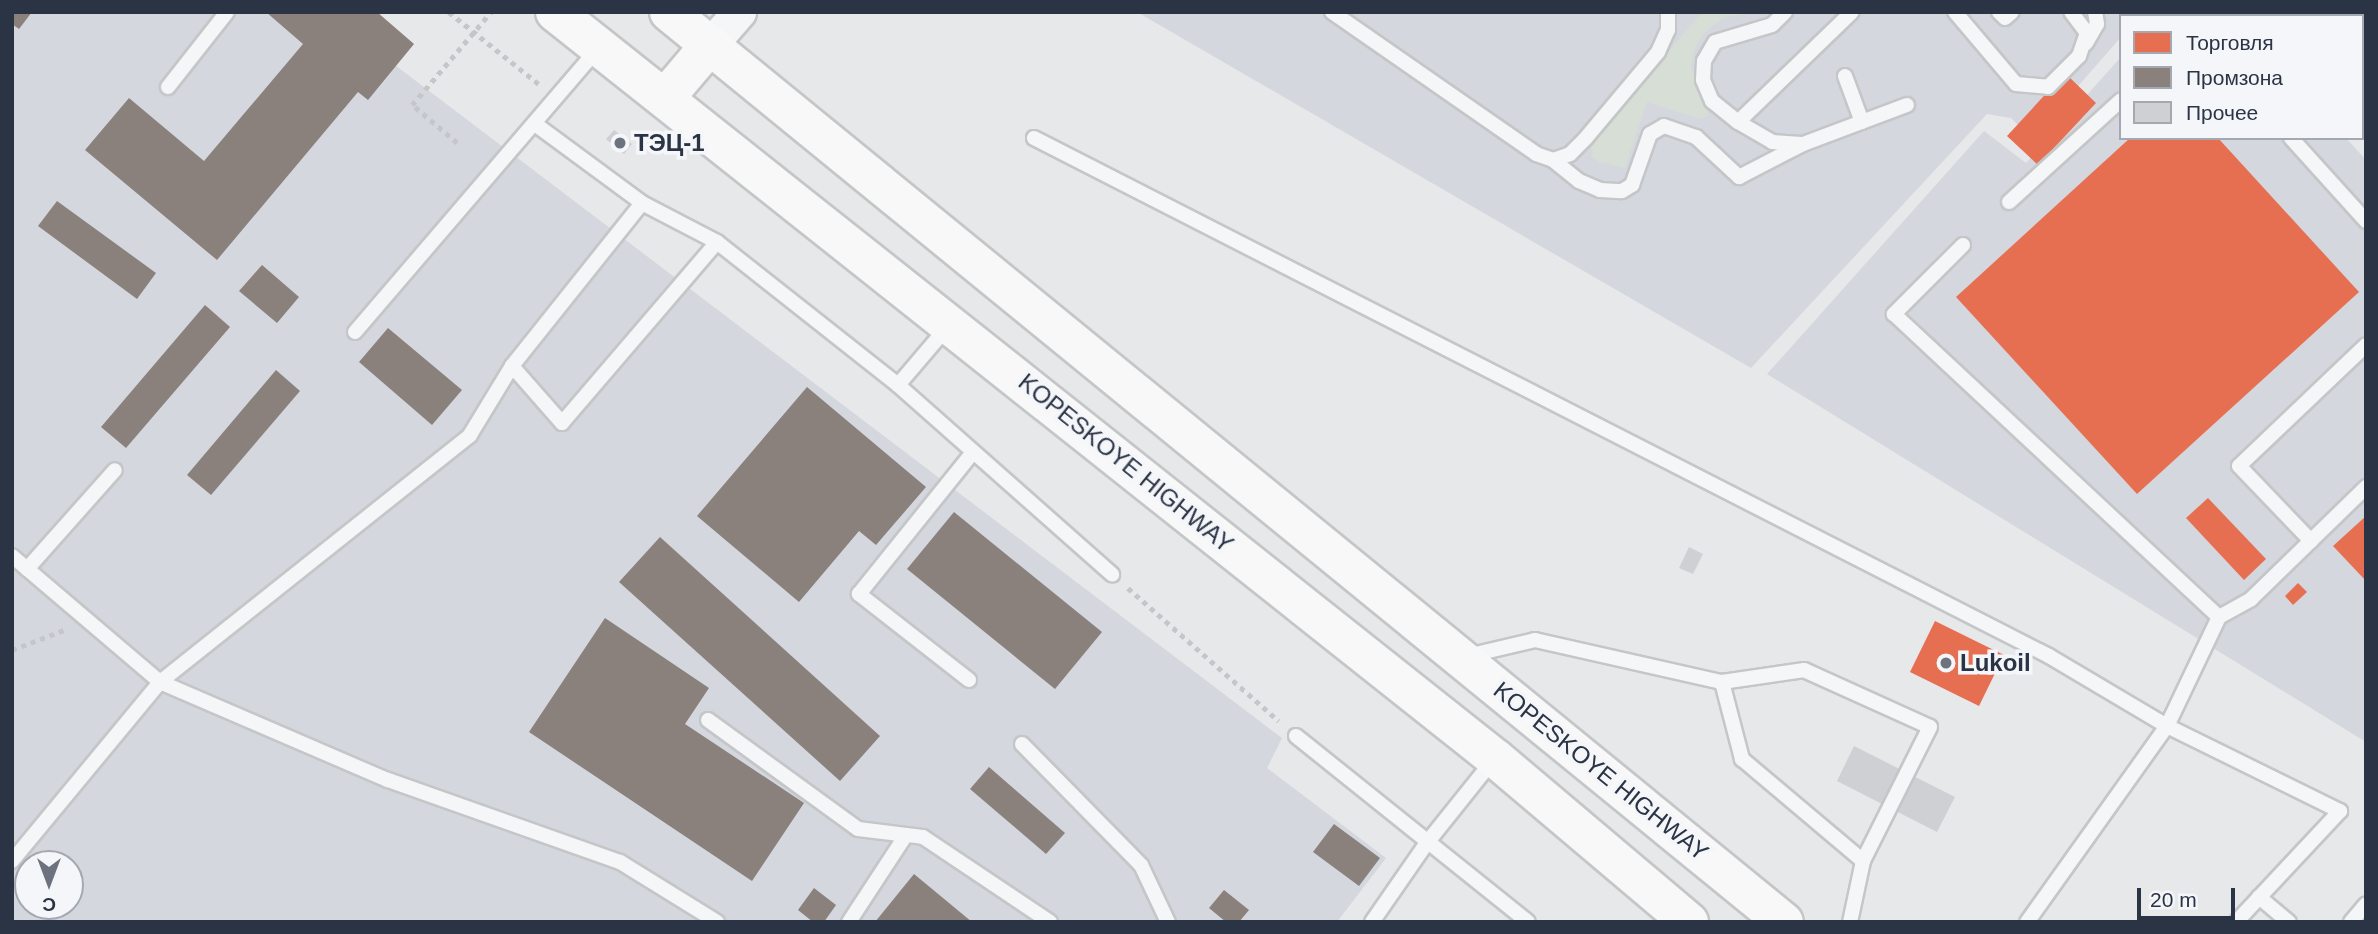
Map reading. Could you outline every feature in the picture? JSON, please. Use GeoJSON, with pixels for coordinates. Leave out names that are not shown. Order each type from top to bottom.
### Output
{"type":"FeatureCollection","features":[{"type":"Feature","properties":{"kind":"main road","name":"KOPESKOYE HIGHWAY"},"geometry":{"type":"LineString","coordinates":[[555,12],[951,323],[1495,758],[1689,922]]}},
{"type":"Feature","properties":{"kind":"main road","name":"KOPESKOYE HIGHWAY"},"geometry":{"type":"LineString","coordinates":[[669,12],[1463,657],[1784,922]]}},
{"type":"Feature","properties":{"kind":"main road"},"geometry":{"type":"LineString","coordinates":[[666,98],[710,45]]}},
{"type":"Feature","properties":{"kind":"street"},"geometry":{"type":"LineString","coordinates":[[710,45],[739,12]]}},
{"type":"Feature","properties":{"kind":"lane"},"geometry":{"type":"LineString","coordinates":[[168,87],[227,12]]}},
{"type":"Feature","properties":{"kind":"lane"},"geometry":{"type":"LineString","coordinates":[[1332,12],[1536,154],[1553,160],[1579,181],[1600,190],[1622,191],[1632,185],[1655,128],[1664,126],[1696,137],[1739,177],[1803,144],[1907,105]]}},
{"type":"Feature","properties":{"kind":"lane"},"geometry":{"type":"LineString","coordinates":[[1553,160],[1570,154],[1585,139],[1658,52],[1668,30],[1668,12]]}},
{"type":"Feature","properties":{"kind":"lane"},"geometry":{"type":"LineString","coordinates":[[1785,12],[1772,25],[1715,43],[1704,61],[1703,80],[1712,101],[1738,122],[1772,142],[1803,144]]}},
{"type":"Feature","properties":{"kind":"lane"},"geometry":{"type":"LineString","coordinates":[[1738,122],[1852,12]]}},
{"type":"Feature","properties":{"kind":"lane"},"geometry":{"type":"LineString","coordinates":[[1955,12],[2016,84],[2048,87],[2079,56],[2097,24],[2095,12]]}},
{"type":"Feature","properties":{"kind":"lane"},"geometry":{"type":"LineString","coordinates":[[1999,12],[2005,18],[2012,12]]}},
{"type":"Feature","properties":{"kind":"lane"},"geometry":{"type":"LineString","coordinates":[[2071,12],[2087,33],[2079,56]]}},
{"type":"Feature","properties":{"kind":"lane"},"geometry":{"type":"LineString","coordinates":[[355,332],[600,46]]}},
{"type":"Feature","properties":{"kind":"lane"},"geometry":{"type":"LineString","coordinates":[[1845,76],[1862,122]]}},
{"type":"Feature","properties":{"kind":"lane"},"geometry":{"type":"LineString","coordinates":[[2010,202],[2119,102]]}},
{"type":"Feature","properties":{"kind":"lane"},"geometry":{"type":"LineString","coordinates":[[535,124],[642,203],[717,242],[898,385],[1112,574]]}},
{"type":"Feature","properties":{"kind":"lane"},"geometry":{"type":"LineString","coordinates":[[1034,138],[2049,656],[2167,726],[2340,811],[2236,922]]}},
{"type":"Feature","properties":{"kind":"lane"},"geometry":{"type":"LineString","coordinates":[[2293,140],[2366,221]]}},
{"type":"Feature","properties":{"kind":"lane"},"geometry":{"type":"LineString","coordinates":[[12,861],[160,681],[470,435],[512,366],[642,203]]}},
{"type":"Feature","properties":{"kind":"lane"},"geometry":{"type":"LineString","coordinates":[[512,366],[562,422],[717,242]]}},
{"type":"Feature","properties":{"kind":"lane"},"geometry":{"type":"LineString","coordinates":[[1963,245],[1894,314],[2219,617]]}},
{"type":"Feature","properties":{"kind":"lane"},"geometry":{"type":"LineString","coordinates":[[898,385],[951,323]]}},
{"type":"Feature","properties":{"kind":"lane"},"geometry":{"type":"LineString","coordinates":[[2311,541],[2239,466],[2366,345]]}},
{"type":"Feature","properties":{"kind":"lane"},"geometry":{"type":"LineString","coordinates":[[968,680],[859,594],[973,452]]}},
{"type":"Feature","properties":{"kind":"lane"},"geometry":{"type":"LineString","coordinates":[[27,569],[115,470]]}},
{"type":"Feature","properties":{"kind":"lane"},"geometry":{"type":"LineString","coordinates":[[2027,922],[2167,726],[2219,617],[2251,599],[2366,487]]}},
{"type":"Feature","properties":{"kind":"lane"},"geometry":{"type":"LineString","coordinates":[[12,556],[160,681],[388,779],[620,862],[717,922]]}},
{"type":"Feature","properties":{"kind":"lane"},"geometry":{"type":"LineString","coordinates":[[1463,657],[1535,640],[1722,681],[1804,670],[1930,727],[1863,861],[1850,922]]}},
{"type":"Feature","properties":{"kind":"lane"},"geometry":{"type":"LineString","coordinates":[[1722,681],[1742,759],[1863,861]]}},
{"type":"Feature","properties":{"kind":"lane"},"geometry":{"type":"LineString","coordinates":[[708,720],[858,829],[923,837],[1051,922]]}},
{"type":"Feature","properties":{"kind":"lane"},"geometry":{"type":"LineString","coordinates":[[1296,736],[1426,844],[1528,922]]}},
{"type":"Feature","properties":{"kind":"lane"},"geometry":{"type":"LineString","coordinates":[[1021,744],[1141,865],[1168,922]]}},
{"type":"Feature","properties":{"kind":"lane"},"geometry":{"type":"LineString","coordinates":[[1372,922],[1426,844],[1495,758]]}},
{"type":"Feature","properties":{"kind":"lane"},"geometry":{"type":"LineString","coordinates":[[849,922],[906,835]]}},
{"type":"Feature","properties":{"kind":"lane"},"geometry":{"type":"LineString","coordinates":[[2259,897],[2289,922]]}},
{"type":"Feature","properties":{"kind":"lane"},"geometry":{"type":"LineString","coordinates":[[2351,922],[2366,904]]}},
{"type":"Feature","properties":{"kind":"path"},"geometry":{"type":"LineString","coordinates":[[449,12],[556,97]]}},
{"type":"Feature","properties":{"kind":"path"},"geometry":{"type":"LineString","coordinates":[[457,143],[412,106],[491,12]]}},
{"type":"Feature","properties":{"kind":"path"},"geometry":{"type":"LineString","coordinates":[[1112,574],[1296,736]]}},
{"type":"Feature","properties":{"kind":"path"},"geometry":{"type":"LineString","coordinates":[[12,650],[88,621]]}},
{"type":"Feature","properties":{"kind":"shaded area"},"geometry":{"type":"Polygon","coordinates":[[[12,12],[325,12],[1282,738],[1267,768],[1386,858],[1337,922],[12,922],[12,12]]]}},
{"type":"Feature","properties":{"kind":"shaded area"},"geometry":{"type":"Polygon","coordinates":[[[1137,12],[2142,12],[2119,14],[2119,39],[2032,139],[2011,118],[1987,114],[1751,368],[1137,12]]]}},
{"type":"Feature","properties":{"kind":"shaded area"},"geometry":{"type":"Polygon","coordinates":[[[1702,12],[1756,12],[1723,18],[1704,33],[1695,48],[1691,67],[1709,116],[1700,119],[1647,102],[1625,168],[1599,162],[1592,156],[1591,144],[1702,12]]]}},
{"type":"Feature","properties":{"kind":"shaded area"},"geometry":{"type":"Polygon","coordinates":[[[2232,12],[2234,14],[2160,14],[2232,12]]]}},
{"type":"Feature","properties":{"kind":"shaded area"},"geometry":{"type":"Polygon","coordinates":[[[2256,12],[2341,14],[2258,14],[2256,12]]]}},
{"type":"Feature","properties":{"kind":"shaded area"},"geometry":{"type":"Polygon","coordinates":[[[2364,38],[2366,40],[2366,135],[2364,133],[2364,38]]]}},
{"type":"Feature","properties":{"kind":"shaded area"},"geometry":{"type":"Polygon","coordinates":[[[2119,59],[2119,140],[2348,140],[2366,160],[2366,742],[1767,374],[1984,131],[2026,163],[2119,59]]]}},
{"type":"Feature","properties":{"kind":"building: Торговля"},"geometry":{"type":"Polygon","coordinates":[[[2065,73],[2096,103],[2038,165],[2007,136],[2065,73]]]}},
{"type":"Feature","properties":{"kind":"building: Торговля"},"geometry":{"type":"Polygon","coordinates":[[[2128,140],[2220,140],[2359,292],[2137,494],[1956,297],[2128,140]]]}},
{"type":"Feature","properties":{"kind":"building: Торговля"},"geometry":{"type":"Polygon","coordinates":[[[2208,498],[2266,559],[2244,580],[2186,518],[2208,498]]]}},
{"type":"Feature","properties":{"kind":"building: Торговля"},"geometry":{"type":"Polygon","coordinates":[[[2366,516],[2366,581],[2333,546],[2366,516]]]}},
{"type":"Feature","properties":{"kind":"building: Торговля"},"geometry":{"type":"Polygon","coordinates":[[[2298,583],[2307,592],[2293,605],[2285,596],[2298,583]]]}},
{"type":"Feature","properties":{"kind":"building: Торговля"},"geometry":{"type":"Polygon","coordinates":[[[1935,621],[2004,655],[1979,706],[1910,672],[1935,621]]]}},
{"type":"Feature","properties":{"kind":"building: Промзона"},"geometry":{"type":"Polygon","coordinates":[[[12,12],[32,12],[19,29],[12,24],[12,12]]]}},
{"type":"Feature","properties":{"kind":"building: Промзона"},"geometry":{"type":"Polygon","coordinates":[[[266,12],[377,12],[414,44],[368,100],[358,92],[217,260],[85,150],[129,98],[204,161],[303,44],[266,12]]]}},
{"type":"Feature","properties":{"kind":"building: Промзона"},"geometry":{"type":"Polygon","coordinates":[[[57,201],[156,273],[137,299],[38,226],[57,201]]]}},
{"type":"Feature","properties":{"kind":"building: Промзона"},"geometry":{"type":"Polygon","coordinates":[[[262,265],[299,297],[277,323],[239,291],[262,265]]]}},
{"type":"Feature","properties":{"kind":"building: Промзона"},"geometry":{"type":"Polygon","coordinates":[[[205,305],[230,327],[126,448],[101,427],[205,305]]]}},
{"type":"Feature","properties":{"kind":"building: Промзона"},"geometry":{"type":"Polygon","coordinates":[[[388,328],[462,390],[432,425],[359,362],[388,328]]]}},
{"type":"Feature","properties":{"kind":"building: Промзона"},"geometry":{"type":"Polygon","coordinates":[[[276,370],[300,391],[211,495],[187,475],[276,370]]]}},
{"type":"Feature","properties":{"kind":"building: Промзона"},"geometry":{"type":"Polygon","coordinates":[[[807,387],[926,487],[876,545],[859,531],[799,602],[697,516],[807,387]]]}},
{"type":"Feature","properties":{"kind":"building: Промзона"},"geometry":{"type":"Polygon","coordinates":[[[954,512],[1102,632],[1055,689],[907,569],[954,512]]]}},
{"type":"Feature","properties":{"kind":"building: Промзона"},"geometry":{"type":"Polygon","coordinates":[[[660,537],[880,736],[840,781],[619,582],[660,537]]]}},
{"type":"Feature","properties":{"kind":"building: Промзона"},"geometry":{"type":"Polygon","coordinates":[[[605,618],[709,688],[685,724],[804,803],[752,881],[529,732],[605,618]]]}},
{"type":"Feature","properties":{"kind":"building: Промзона"},"geometry":{"type":"Polygon","coordinates":[[[989,767],[1065,833],[1046,854],[970,789],[989,767]]]}},
{"type":"Feature","properties":{"kind":"building: Промзона"},"geometry":{"type":"Polygon","coordinates":[[[1334,824],[1380,858],[1359,886],[1313,852],[1334,824]]]}},
{"type":"Feature","properties":{"kind":"building: Промзона"},"geometry":{"type":"Polygon","coordinates":[[[914,874],[972,922],[875,922],[914,874]]]}},
{"type":"Feature","properties":{"kind":"building: Промзона"},"geometry":{"type":"Polygon","coordinates":[[[814,888],[836,905],[824,922],[813,922],[798,910],[814,888]]]}},
{"type":"Feature","properties":{"kind":"building: Промзона"},"geometry":{"type":"Polygon","coordinates":[[[1224,890],[1249,910],[1239,922],[1226,922],[1209,908],[1224,890]]]}},
{"type":"Feature","properties":{"kind":"building: Прочее"},"geometry":{"type":"Polygon","coordinates":[[[614,130],[632,144],[624,154],[606,139],[614,130]]]}},
{"type":"Feature","properties":{"kind":"building: Прочее"},"geometry":{"type":"Polygon","coordinates":[[[1689,547],[1703,554],[1693,574],[1679,568],[1689,547]]]}},
{"type":"Feature","properties":{"kind":"building: Прочее"},"geometry":{"type":"Polygon","coordinates":[[[1854,746],[1955,797],[1937,832],[1837,781],[1854,746]]]}},
{"type":"Feature","properties":{"kind":"place","name":"ТЭЦ-1"},"geometry":{"type":"Point","coordinates":[620,143]}},
{"type":"Feature","properties":{"kind":"place","name":"Lukoil"},"geometry":{"type":"Point","coordinates":[1946,663]}}]}
